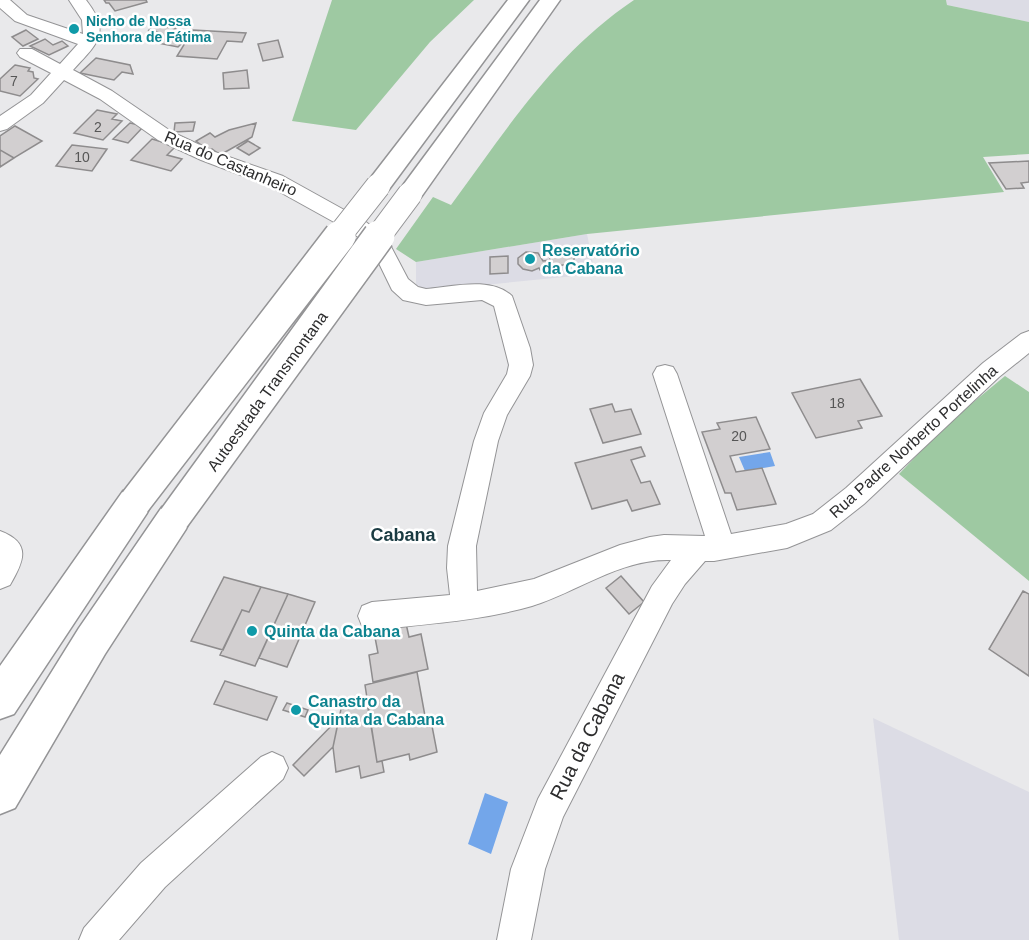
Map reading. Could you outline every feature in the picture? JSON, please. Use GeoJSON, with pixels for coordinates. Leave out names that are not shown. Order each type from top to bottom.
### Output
{"type":"FeatureCollection","features":[{"type":"Feature","properties":{"kind":"highway","name":"Autoestrada Transmontana"},"geometry":{"type":"LineString","coordinates":[[0,700],[135,502],[519,0]]}},
{"type":"Feature","properties":{"kind":"highway","name":"Autoestrada Transmontana"},"geometry":{"type":"LineString","coordinates":[[0,793],[92,641],[174,518],[510,60],[550,0]]}},
{"type":"Feature","properties":{"kind":"street"},"geometry":{"type":"LineString","coordinates":[[0,0],[21,18],[88,42]]}},
{"type":"Feature","properties":{"kind":"street"},"geometry":{"type":"LineString","coordinates":[[0,125],[31,105],[62,74],[88,42],[93,31],[93,24],[77,0]]}},
{"type":"Feature","properties":{"kind":"street"},"geometry":{"type":"LineString","coordinates":[[26,53],[62,74]]}},
{"type":"Feature","properties":{"kind":"street","name":"Rua do Castanheiro"},"geometry":{"type":"LineString","coordinates":[[62,74],[106,95],[165,136],[208,156],[276,181],[359,227],[380,244],[400,284],[411,294],[430,297],[482,292],[498,296],[504,302],[519,348],[521,366],[518,376],[496,413],[486,441],[461,557],[465,605]]}},
{"type":"Feature","properties":{"kind":"street","name":"Rua Padre Norberto Portelinha"},"geometry":{"type":"LineString","coordinates":[[710,548],[793,534],[822,522],[844,506],[991,370],[1029,340]]}},
{"type":"Feature","properties":{"kind":"street"},"geometry":{"type":"LineString","coordinates":[[372,616],[465,605],[532,592],[642,550],[664,547],[710,548],[665,374]]}},
{"type":"Feature","properties":{"kind":"street"},"geometry":{"type":"LineString","coordinates":[[0,543],[10,552],[8,563],[0,576]]}},
{"type":"Feature","properties":{"kind":"street","name":"Rua da Cabana"},"geometry":{"type":"LineString","coordinates":[[514,940],[535,847],[557,793],[675,574],[710,548]]}},
{"type":"Feature","properties":{"kind":"street"},"geometry":{"type":"LineString","coordinates":[[96,940],[153,875],[272,768]]}},
{"type":"Feature","properties":{"kind":"shaded area"},"geometry":{"type":"Polygon","coordinates":[[[946,0],[1029,0],[1029,22],[947,5],[946,0]]]}},
{"type":"Feature","properties":{"kind":"shaded area"},"geometry":{"type":"Polygon","coordinates":[[[587,234],[595,274],[423,291],[416,288],[416,262],[587,234]]]}},
{"type":"Feature","properties":{"kind":"shaded area"},"geometry":{"type":"Polygon","coordinates":[[[873,718],[1029,792],[1029,940],[899,940],[873,718]]]}},
{"type":"Feature","properties":{"kind":"green space"},"geometry":{"type":"Polygon","coordinates":[[[332,0],[474,0],[430,42],[356,130],[292,121],[332,0]]]}},
{"type":"Feature","properties":{"kind":"green space"},"geometry":{"type":"Polygon","coordinates":[[[634,0],[946,0],[947,5],[1029,22],[1029,154],[983,157],[1004,192],[587,234],[416,262],[396,249],[433,197],[451,205],[512,121],[556,69],[605,21],[634,0]]]}},
{"type":"Feature","properties":{"kind":"green space"},"geometry":{"type":"Polygon","coordinates":[[[1005,376],[1029,392],[1029,581],[899,474],[947,424],[1005,376]]]}},
{"type":"Feature","properties":{"kind":"water"},"geometry":{"type":"Polygon","coordinates":[[[770,452],[775,466],[745,471],[739,457],[770,452]]]}},
{"type":"Feature","properties":{"kind":"water"},"geometry":{"type":"Polygon","coordinates":[[[485,793],[508,802],[491,854],[468,844],[485,793]]]}},
{"type":"Feature","properties":{"kind":"building"},"geometry":{"type":"Polygon","coordinates":[[[104,0],[146,0],[147,2],[115,11],[104,0]]]}},
{"type":"Feature","properties":{"kind":"building"},"geometry":{"type":"Polygon","coordinates":[[[158,22],[176,28],[171,32],[188,37],[178,47],[148,41],[158,32],[149,30],[158,22]]]}},
{"type":"Feature","properties":{"kind":"building"},"geometry":{"type":"Polygon","coordinates":[[[26,30],[38,39],[23,46],[12,37],[26,30]]]}},
{"type":"Feature","properties":{"kind":"building"},"geometry":{"type":"Polygon","coordinates":[[[193,30],[246,33],[242,42],[227,41],[217,59],[177,56],[193,30]]]}},
{"type":"Feature","properties":{"kind":"building"},"geometry":{"type":"Polygon","coordinates":[[[45,39],[53,45],[62,41],[68,46],[49,55],[30,46],[45,39]]]}},
{"type":"Feature","properties":{"kind":"building"},"geometry":{"type":"Polygon","coordinates":[[[278,40],[283,57],[263,61],[258,44],[278,40]]]}},
{"type":"Feature","properties":{"kind":"building"},"geometry":{"type":"Polygon","coordinates":[[[96,58],[130,65],[133,74],[122,72],[114,80],[80,73],[96,58]]]}},
{"type":"Feature","properties":{"kind":"building"},"geometry":{"type":"Polygon","coordinates":[[[15,65],[30,68],[28,71],[33,72],[34,78],[38,79],[20,96],[0,91],[0,79],[15,65]]]}},
{"type":"Feature","properties":{"kind":"building"},"geometry":{"type":"Polygon","coordinates":[[[247,70],[249,88],[224,89],[223,73],[247,70]]]}},
{"type":"Feature","properties":{"kind":"building"},"geometry":{"type":"Polygon","coordinates":[[[97,110],[117,114],[112,119],[122,121],[103,140],[74,133],[97,110]]]}},
{"type":"Feature","properties":{"kind":"building"},"geometry":{"type":"Polygon","coordinates":[[[195,122],[193,131],[174,132],[175,123],[195,122]]]}},
{"type":"Feature","properties":{"kind":"building"},"geometry":{"type":"Polygon","coordinates":[[[130,123],[144,126],[128,143],[113,139],[130,123]]]}},
{"type":"Feature","properties":{"kind":"building"},"geometry":{"type":"Polygon","coordinates":[[[256,123],[252,137],[220,155],[212,149],[209,151],[196,141],[210,133],[215,137],[229,130],[256,123]]]}},
{"type":"Feature","properties":{"kind":"building"},"geometry":{"type":"Polygon","coordinates":[[[15,126],[42,141],[14,158],[0,150],[0,136],[15,126]]]}},
{"type":"Feature","properties":{"kind":"building"},"geometry":{"type":"Polygon","coordinates":[[[152,139],[176,146],[167,155],[182,159],[171,171],[131,160],[152,139]]]}},
{"type":"Feature","properties":{"kind":"building"},"geometry":{"type":"Polygon","coordinates":[[[248,141],[260,148],[249,155],[237,148],[248,141]]]}},
{"type":"Feature","properties":{"kind":"building"},"geometry":{"type":"Polygon","coordinates":[[[72,145],[107,149],[92,171],[56,166],[72,145]]]}},
{"type":"Feature","properties":{"kind":"building"},"geometry":{"type":"Polygon","coordinates":[[[0,150],[14,158],[0,167],[0,150]]]}},
{"type":"Feature","properties":{"kind":"building"},"geometry":{"type":"Polygon","coordinates":[[[1029,161],[1029,182],[1021,183],[1024,188],[1006,189],[989,163],[1029,161]]]}},
{"type":"Feature","properties":{"kind":"building","name":"Reservatório da Cabana"},"geometry":{"type":"Polygon","coordinates":[[[558,248],[573,251],[575,257],[572,263],[558,266],[558,268],[540,270],[539,268],[532,271],[523,269],[518,264],[518,258],[526,252],[538,253],[543,261],[550,260],[549,254],[558,248]]]}},
{"type":"Feature","properties":{"kind":"building"},"geometry":{"type":"Polygon","coordinates":[[[508,256],[508,273],[490,274],[490,257],[508,256]]]}},
{"type":"Feature","properties":{"kind":"building"},"geometry":{"type":"Polygon","coordinates":[[[860,379],[882,416],[858,421],[862,428],[816,438],[792,393],[860,379]]]}},
{"type":"Feature","properties":{"kind":"building"},"geometry":{"type":"Polygon","coordinates":[[[612,404],[615,412],[631,409],[641,434],[603,443],[590,409],[612,404]]]}},
{"type":"Feature","properties":{"kind":"building"},"geometry":{"type":"Polygon","coordinates":[[[756,417],[770,449],[730,456],[736,472],[762,468],[776,504],[737,510],[731,493],[725,493],[702,432],[720,429],[717,423],[756,417]]]}},
{"type":"Feature","properties":{"kind":"building"},"geometry":{"type":"Polygon","coordinates":[[[641,447],[645,456],[631,460],[641,483],[650,481],[660,504],[632,511],[627,500],[592,509],[575,463],[641,447]]]}},
{"type":"Feature","properties":{"kind":"building"},"geometry":{"type":"Polygon","coordinates":[[[621,576],[644,602],[629,614],[606,588],[621,576]]]}},
{"type":"Feature","properties":{"kind":"building"},"geometry":{"type":"Polygon","coordinates":[[[224,577],[261,587],[249,612],[242,610],[223,650],[191,641],[224,577]]]}},
{"type":"Feature","properties":{"kind":"building","name":"Quinta da Cabana"},"geometry":{"type":"Polygon","coordinates":[[[261,587],[288,594],[255,666],[220,655],[242,610],[249,612],[261,587]]]}},
{"type":"Feature","properties":{"kind":"building"},"geometry":{"type":"Polygon","coordinates":[[[1023,591],[1029,594],[1029,676],[989,649],[1023,591]]]}},
{"type":"Feature","properties":{"kind":"building"},"geometry":{"type":"Polygon","coordinates":[[[288,594],[315,602],[287,667],[259,658],[288,594]]]}},
{"type":"Feature","properties":{"kind":"building"},"geometry":{"type":"Polygon","coordinates":[[[405,619],[409,637],[421,634],[428,669],[373,682],[369,655],[378,653],[373,627],[405,619]]]}},
{"type":"Feature","properties":{"kind":"building"},"geometry":{"type":"Polygon","coordinates":[[[417,672],[427,727],[432,726],[437,752],[410,760],[409,754],[377,762],[365,685],[417,672]]]}},
{"type":"Feature","properties":{"kind":"building"},"geometry":{"type":"Polygon","coordinates":[[[225,681],[277,697],[267,720],[214,704],[225,681]]]}},
{"type":"Feature","properties":{"kind":"building"},"geometry":{"type":"Polygon","coordinates":[[[367,702],[377,762],[382,761],[384,772],[361,778],[359,766],[336,772],[333,747],[341,709],[367,702]]]}},
{"type":"Feature","properties":{"kind":"building","name":"Canastro da Quinta da Cabana"},"geometry":{"type":"Polygon","coordinates":[[[287,703],[308,710],[305,717],[283,710],[287,703]]]}},
{"type":"Feature","properties":{"kind":"building"},"geometry":{"type":"Polygon","coordinates":[[[339,718],[333,747],[304,776],[293,765],[339,718]]]}},
{"type":"Feature","properties":{"kind":"place","name":"Nicho de Nossa Senhora de Fátima"},"geometry":{"type":"Point","coordinates":[74,29]}},
{"type":"Feature","properties":{"kind":"place","name":"Reservatório da Cabana"},"geometry":{"type":"Point","coordinates":[530,259]}},
{"type":"Feature","properties":{"kind":"place","name":"Quinta da Cabana"},"geometry":{"type":"Point","coordinates":[252,631]}},
{"type":"Feature","properties":{"kind":"place","name":"Canastro da Quinta da Cabana"},"geometry":{"type":"Point","coordinates":[296,710]}},
{"type":"Feature","properties":{"kind":"district","name":"Cabana"},"geometry":{"type":"Point","coordinates":[403,535]}}]}
